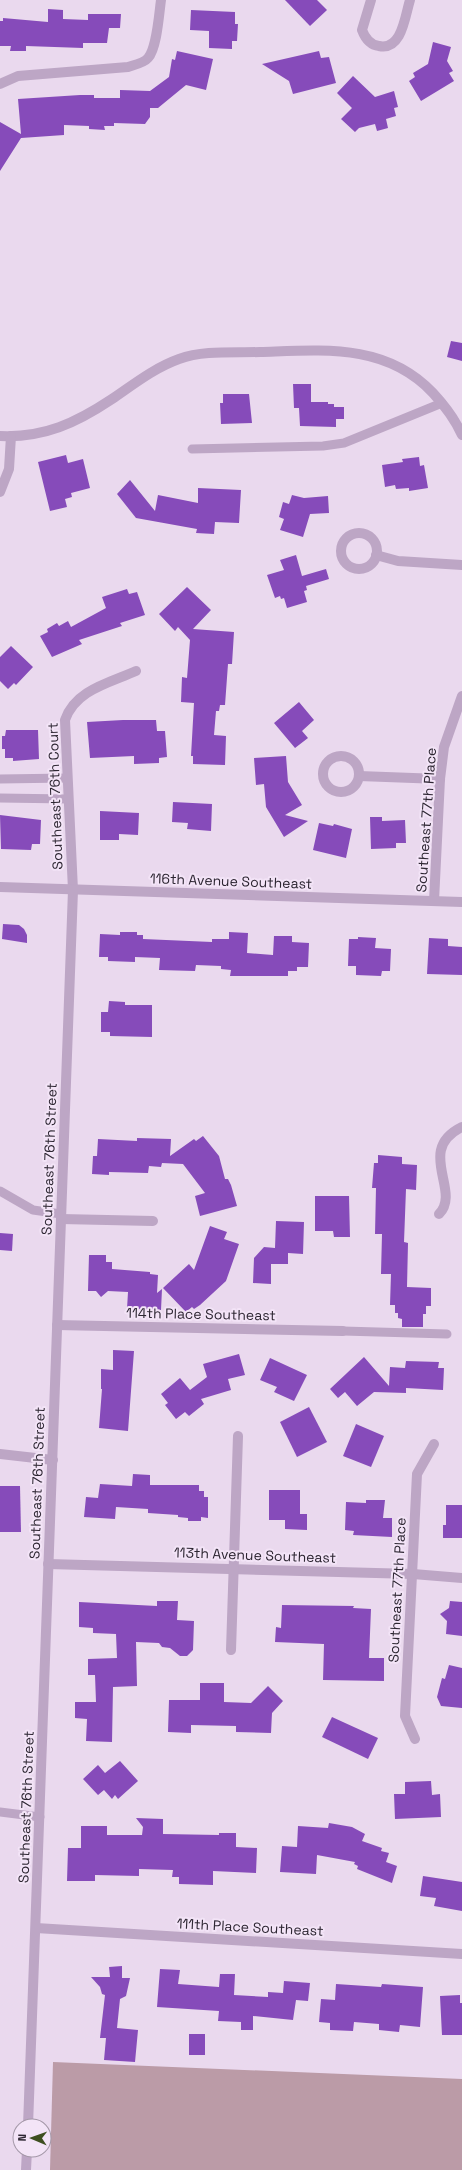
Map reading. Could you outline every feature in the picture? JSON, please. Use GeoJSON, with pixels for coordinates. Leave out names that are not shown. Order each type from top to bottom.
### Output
{"type":"FeatureCollection","features":[{"type":"Feature","properties":{"kind":"street"},"geometry":{"type":"LineString","coordinates":[[0,84],[18,76],[128,67],[148,58],[154,46],[161,0]]}},
{"type":"Feature","properties":{"kind":"street"},"geometry":{"type":"LineString","coordinates":[[371,0],[362,30],[369,42],[381,47],[387,46],[398,39],[410,0]]}},
{"type":"Feature","properties":{"kind":"street"},"geometry":{"type":"LineString","coordinates":[[0,436],[53,431],[69,425],[111,400],[159,367],[181,358],[202,354],[328,350],[369,356],[400,367],[422,381],[442,403],[457,424],[462,435]]}},
{"type":"Feature","properties":{"kind":"street"},"geometry":{"type":"LineString","coordinates":[[0,492],[9,469],[11,436]]}},
{"type":"Feature","properties":{"kind":"street"},"geometry":{"type":"LineString","coordinates":[[376,555],[405,562],[462,565]]}},
{"type":"Feature","properties":{"kind":"street","name":"Southeast 76th Court"},"geometry":{"type":"LineString","coordinates":[[73,890],[64,730],[65,720],[69,709],[76,700],[88,692],[136,671]]}},
{"type":"Feature","properties":{"kind":"street","name":"Southeast 77th Place"},"geometry":{"type":"LineString","coordinates":[[434,901],[440,779],[444,747],[462,696]]}},
{"type":"Feature","properties":{"kind":"street"},"geometry":{"type":"LineString","coordinates":[[359,776],[440,779]]}},
{"type":"Feature","properties":{"kind":"street","name":"116th Avenue Southeast"},"geometry":{"type":"LineString","coordinates":[[0,887],[462,902]]}},
{"type":"Feature","properties":{"kind":"street","name":"Southeast 76th Street"},"geometry":{"type":"LineString","coordinates":[[28,2118],[73,890]]}},
{"type":"Feature","properties":{"kind":"street"},"geometry":{"type":"LineString","coordinates":[[439,1214],[447,1206],[441,1167],[442,1143],[447,1137],[462,1127]]}},
{"type":"Feature","properties":{"kind":"street"},"geometry":{"type":"LineString","coordinates":[[61,1217],[153,1221]]}},
{"type":"Feature","properties":{"kind":"street","name":"114th Place Southeast"},"geometry":{"type":"LineString","coordinates":[[58,1325],[344,1331]]}},
{"type":"Feature","properties":{"kind":"street"},"geometry":{"type":"LineString","coordinates":[[231,1650],[238,1436]]}},
{"type":"Feature","properties":{"kind":"street","name":"Southeast 77th Place"},"geometry":{"type":"LineString","coordinates":[[415,1739],[404,1716],[417,1474],[434,1444]]}},
{"type":"Feature","properties":{"kind":"street"},"geometry":{"type":"LineString","coordinates":[[0,1454],[53,1460]]}},
{"type":"Feature","properties":{"kind":"street","name":"113th Avenue Southeast"},"geometry":{"type":"LineString","coordinates":[[48,1564],[412,1574],[462,1578]]}},
{"type":"Feature","properties":{"kind":"street","name":"111th Place Southeast"},"geometry":{"type":"LineString","coordinates":[[36,1928],[462,1954]]}},
{"type":"Feature","properties":{"kind":"street"},"geometry":{"type":"LineString","coordinates":[[26,2170],[27,2158]]}},
{"type":"Feature","properties":{"kind":"lane"},"geometry":{"type":"LineString","coordinates":[[192,449],[323,446],[344,443],[442,403]]}},
{"type":"Feature","properties":{"kind":"lane"},"geometry":{"type":"LineString","coordinates":[[0,779],[67,778]]}},
{"type":"Feature","properties":{"kind":"lane"},"geometry":{"type":"LineString","coordinates":[[0,798],[68,799]]}},
{"type":"Feature","properties":{"kind":"lane"},"geometry":{"type":"LineString","coordinates":[[0,1191],[33,1210],[61,1217]]}},
{"type":"Feature","properties":{"kind":"lane"},"geometry":{"type":"LineString","coordinates":[[344,1331],[447,1334]]}},
{"type":"Feature","properties":{"kind":"lane"},"geometry":{"type":"LineString","coordinates":[[0,1812],[40,1817]]}},
{"type":"Feature","properties":{"kind":"shaded area"},"geometry":{"type":"Polygon","coordinates":[[[53,2062],[462,2079],[462,2170],[50,2170],[50,2158],[52,2158],[53,2062]]]}},
{"type":"Feature","properties":{"kind":"building"},"geometry":{"type":"Polygon","coordinates":[[[285,0],[317,0],[327,10],[310,26],[285,0]]]}},
{"type":"Feature","properties":{"kind":"building"},"geometry":{"type":"Polygon","coordinates":[[[48,9],[63,10],[63,19],[88,20],[88,14],[121,14],[120,28],[109,28],[107,43],[83,43],[83,48],[26,46],[26,51],[10,51],[11,46],[0,46],[0,21],[3,21],[3,18],[48,22],[48,9]]]}},
{"type":"Feature","properties":{"kind":"building"},"geometry":{"type":"Polygon","coordinates":[[[191,10],[235,12],[235,24],[238,24],[237,41],[232,41],[232,49],[209,48],[209,31],[190,30],[191,10]]]}},
{"type":"Feature","properties":{"kind":"building"},"geometry":{"type":"Polygon","coordinates":[[[433,42],[451,47],[447,61],[453,71],[449,73],[454,81],[421,101],[409,81],[415,77],[413,73],[428,64],[433,42]]]}},
{"type":"Feature","properties":{"kind":"building"},"geometry":{"type":"Polygon","coordinates":[[[177,51],[213,59],[206,90],[186,85],[158,108],[150,108],[150,117],[145,124],[114,123],[114,126],[104,126],[105,130],[89,129],[89,126],[64,125],[64,135],[21,138],[0,171],[0,122],[21,134],[18,99],[80,95],[94,95],[94,98],[120,98],[120,90],[150,91],[169,77],[172,59],[175,60],[177,51]]]}},
{"type":"Feature","properties":{"kind":"building"},"geometry":{"type":"Polygon","coordinates":[[[319,51],[321,58],[329,57],[336,83],[293,94],[289,81],[262,64],[319,51]]]}},
{"type":"Feature","properties":{"kind":"building"},"geometry":{"type":"Polygon","coordinates":[[[353,76],[375,97],[394,91],[398,107],[394,108],[396,116],[386,119],[388,128],[377,131],[375,124],[359,128],[355,132],[341,119],[352,108],[337,93],[353,76]]]}},
{"type":"Feature","properties":{"kind":"building"},"geometry":{"type":"Polygon","coordinates":[[[451,341],[462,343],[462,361],[447,357],[451,341]]]}},
{"type":"Feature","properties":{"kind":"building"},"geometry":{"type":"Polygon","coordinates":[[[293,384],[311,384],[311,402],[328,402],[328,404],[334,404],[334,407],[344,407],[344,419],[336,419],[336,427],[300,426],[299,408],[294,408],[293,384]]]}},
{"type":"Feature","properties":{"kind":"building"},"geometry":{"type":"Polygon","coordinates":[[[223,394],[249,394],[252,423],[221,424],[220,403],[223,403],[223,394]]]}},
{"type":"Feature","properties":{"kind":"building"},"geometry":{"type":"Polygon","coordinates":[[[66,455],[68,463],[83,459],[90,488],[71,493],[72,497],[65,499],[67,507],[50,511],[38,462],[66,455]]]}},
{"type":"Feature","properties":{"kind":"building"},"geometry":{"type":"Polygon","coordinates":[[[419,457],[420,466],[424,465],[428,488],[409,491],[409,488],[396,489],[395,485],[385,487],[382,465],[403,462],[402,459],[419,457]]]}},
{"type":"Feature","properties":{"kind":"building"},"geometry":{"type":"Polygon","coordinates":[[[130,480],[155,511],[158,495],[198,503],[198,488],[241,490],[239,523],[215,522],[214,534],[196,533],[197,529],[136,518],[117,494],[130,480]]]}},
{"type":"Feature","properties":{"kind":"building"},"geometry":{"type":"Polygon","coordinates":[[[292,495],[304,498],[328,496],[329,513],[310,514],[303,537],[280,530],[284,519],[279,517],[283,502],[289,504],[292,495]]]}},
{"type":"Feature","properties":{"kind":"building"},"geometry":{"type":"Polygon","coordinates":[[[296,555],[302,576],[326,569],[329,579],[306,586],[307,590],[304,591],[307,602],[287,608],[284,598],[281,599],[280,596],[275,598],[267,575],[284,570],[280,560],[296,555]]]}},
{"type":"Feature","properties":{"kind":"building"},"geometry":{"type":"Polygon","coordinates":[[[187,587],[211,610],[193,629],[234,632],[232,664],[228,664],[225,705],[220,705],[219,711],[216,711],[214,735],[226,736],[225,765],[193,764],[193,756],[191,756],[194,703],[181,702],[182,677],[187,678],[190,640],[178,627],[175,631],[159,614],[187,587]]]}},
{"type":"Feature","properties":{"kind":"building"},"geometry":{"type":"Polygon","coordinates":[[[127,589],[129,594],[137,592],[145,615],[120,623],[122,626],[79,640],[82,644],[52,657],[40,636],[48,632],[47,629],[57,623],[59,626],[68,621],[71,627],[106,608],[102,597],[127,589]]]}},
{"type":"Feature","properties":{"kind":"building"},"geometry":{"type":"Polygon","coordinates":[[[11,646],[33,667],[16,685],[14,683],[8,689],[0,681],[0,657],[11,646]]]}},
{"type":"Feature","properties":{"kind":"building"},"geometry":{"type":"Polygon","coordinates":[[[299,702],[314,720],[302,731],[308,738],[295,748],[274,723],[299,702]]]}},
{"type":"Feature","properties":{"kind":"building"},"geometry":{"type":"Polygon","coordinates":[[[156,720],[157,731],[165,731],[167,757],[159,758],[159,763],[134,764],[134,756],[90,758],[87,722],[156,720]]]}},
{"type":"Feature","properties":{"kind":"building"},"geometry":{"type":"Polygon","coordinates":[[[6,730],[38,730],[39,759],[13,761],[13,758],[5,758],[5,749],[2,749],[2,736],[5,736],[6,730]]]}},
{"type":"Feature","properties":{"kind":"building"},"geometry":{"type":"Polygon","coordinates":[[[286,756],[288,782],[302,805],[285,815],[308,821],[284,837],[266,807],[264,784],[256,785],[254,758],[286,756]]]}},
{"type":"Feature","properties":{"kind":"building"},"geometry":{"type":"Polygon","coordinates":[[[173,802],[212,804],[211,831],[187,829],[188,823],[172,822],[173,802]]]}},
{"type":"Feature","properties":{"kind":"building"},"geometry":{"type":"Polygon","coordinates":[[[100,811],[139,813],[138,835],[119,834],[119,840],[100,840],[100,811]]]}},
{"type":"Feature","properties":{"kind":"building"},"geometry":{"type":"Polygon","coordinates":[[[0,815],[41,820],[40,844],[32,844],[31,850],[1,849],[0,815]]]}},
{"type":"Feature","properties":{"kind":"building"},"geometry":{"type":"Polygon","coordinates":[[[370,817],[382,817],[382,821],[405,820],[406,843],[396,843],[396,848],[371,849],[370,817]]]}},
{"type":"Feature","properties":{"kind":"building"},"geometry":{"type":"Polygon","coordinates":[[[319,823],[333,826],[334,824],[352,829],[346,858],[313,850],[319,823]]]}},
{"type":"Feature","properties":{"kind":"building"},"geometry":{"type":"Polygon","coordinates":[[[3,924],[19,925],[24,929],[27,935],[27,943],[2,939],[3,924]]]}},
{"type":"Feature","properties":{"kind":"building"},"geometry":{"type":"Polygon","coordinates":[[[120,932],[137,932],[137,935],[143,935],[143,939],[212,942],[212,939],[229,939],[229,932],[248,933],[247,953],[273,955],[274,936],[292,936],[292,942],[309,943],[308,967],[297,967],[297,971],[288,971],[288,976],[230,976],[231,970],[221,969],[221,966],[196,965],[195,971],[159,970],[160,958],[135,957],[135,962],[108,961],[108,957],[99,957],[100,934],[120,935],[120,932]]]}},
{"type":"Feature","properties":{"kind":"building"},"geometry":{"type":"Polygon","coordinates":[[[358,937],[376,938],[375,948],[391,949],[390,971],[382,971],[381,976],[356,975],[356,966],[348,966],[349,939],[358,939],[358,937]]]}},
{"type":"Feature","properties":{"kind":"building"},"geometry":{"type":"Polygon","coordinates":[[[429,938],[448,939],[448,946],[462,947],[462,975],[427,974],[429,938]]]}},
{"type":"Feature","properties":{"kind":"building"},"geometry":{"type":"Polygon","coordinates":[[[109,1001],[125,1002],[125,1005],[152,1005],[152,1037],[110,1036],[110,1032],[101,1032],[101,1012],[108,1012],[109,1001]]]}},
{"type":"Feature","properties":{"kind":"building"},"geometry":{"type":"Polygon","coordinates":[[[203,1136],[219,1156],[225,1179],[228,1179],[231,1185],[237,1206],[200,1216],[195,1196],[205,1193],[183,1164],[162,1163],[161,1167],[149,1166],[148,1173],[109,1172],[109,1175],[92,1174],[93,1156],[97,1156],[98,1139],[137,1141],[137,1138],[171,1139],[170,1156],[194,1139],[196,1141],[203,1136]]]}},
{"type":"Feature","properties":{"kind":"building"},"geometry":{"type":"Polygon","coordinates":[[[378,1155],[402,1157],[402,1164],[417,1165],[416,1190],[406,1189],[404,1242],[408,1243],[407,1287],[431,1288],[431,1306],[426,1306],[426,1314],[423,1314],[423,1327],[402,1327],[402,1319],[398,1318],[398,1313],[395,1313],[395,1305],[390,1305],[391,1274],[381,1274],[382,1234],[375,1234],[376,1188],[372,1188],[374,1163],[378,1163],[378,1155]]]}},
{"type":"Feature","properties":{"kind":"building"},"geometry":{"type":"Polygon","coordinates":[[[315,1196],[349,1196],[350,1237],[334,1237],[333,1231],[315,1231],[315,1196]]]}},
{"type":"Feature","properties":{"kind":"building"},"geometry":{"type":"Polygon","coordinates":[[[276,1221],[304,1222],[303,1254],[288,1253],[288,1264],[271,1264],[271,1284],[253,1283],[254,1258],[264,1247],[275,1248],[276,1221]]]}},
{"type":"Feature","properties":{"kind":"building"},"geometry":{"type":"Polygon","coordinates":[[[210,1226],[227,1232],[224,1239],[239,1244],[226,1281],[200,1305],[194,1309],[192,1307],[186,1312],[163,1288],[189,1264],[194,1270],[210,1226]]]}},
{"type":"Feature","properties":{"kind":"building"},"geometry":{"type":"Polygon","coordinates":[[[0,1233],[13,1234],[12,1251],[0,1250],[0,1233]]]}},
{"type":"Feature","properties":{"kind":"building"},"geometry":{"type":"Polygon","coordinates":[[[89,1255],[106,1255],[106,1262],[112,1262],[112,1269],[150,1272],[150,1274],[158,1275],[157,1293],[162,1289],[161,1310],[127,1309],[128,1292],[108,1291],[101,1297],[96,1291],[88,1291],[89,1255]]]}},
{"type":"Feature","properties":{"kind":"building"},"geometry":{"type":"Polygon","coordinates":[[[113,1350],[134,1351],[128,1431],[99,1428],[102,1389],[101,1369],[113,1370],[113,1350]]]}},
{"type":"Feature","properties":{"kind":"building"},"geometry":{"type":"Polygon","coordinates":[[[239,1354],[245,1375],[228,1379],[231,1390],[201,1399],[204,1404],[189,1416],[185,1412],[176,1419],[165,1405],[168,1403],[161,1394],[180,1378],[190,1390],[207,1377],[203,1364],[239,1354]]]}},
{"type":"Feature","properties":{"kind":"building"},"geometry":{"type":"Polygon","coordinates":[[[364,1357],[389,1386],[390,1367],[405,1368],[406,1361],[439,1362],[438,1368],[444,1368],[443,1390],[406,1388],[406,1393],[374,1392],[357,1406],[345,1392],[338,1398],[330,1389],[364,1357]]]}},
{"type":"Feature","properties":{"kind":"building"},"geometry":{"type":"Polygon","coordinates":[[[270,1358],[307,1375],[294,1401],[274,1392],[277,1387],[260,1380],[270,1358]]]}},
{"type":"Feature","properties":{"kind":"building"},"geometry":{"type":"Polygon","coordinates":[[[309,1407],[327,1442],[297,1457],[280,1422],[309,1407]]]}},
{"type":"Feature","properties":{"kind":"building"},"geometry":{"type":"Polygon","coordinates":[[[356,1424],[384,1436],[371,1467],[343,1456],[356,1424]]]}},
{"type":"Feature","properties":{"kind":"building"},"geometry":{"type":"Polygon","coordinates":[[[133,1474],[150,1475],[150,1485],[199,1485],[199,1491],[204,1491],[204,1497],[208,1497],[208,1518],[201,1517],[201,1521],[188,1521],[188,1518],[178,1517],[178,1515],[148,1513],[148,1509],[116,1507],[115,1519],[84,1517],[86,1497],[98,1498],[100,1484],[132,1486],[133,1474]]]}},
{"type":"Feature","properties":{"kind":"building"},"geometry":{"type":"Polygon","coordinates":[[[0,1486],[20,1486],[21,1532],[0,1532],[0,1486]]]}},
{"type":"Feature","properties":{"kind":"building"},"geometry":{"type":"Polygon","coordinates":[[[269,1490],[300,1490],[300,1514],[307,1514],[307,1530],[285,1529],[285,1520],[269,1520],[269,1490]]]}},
{"type":"Feature","properties":{"kind":"building"},"geometry":{"type":"Polygon","coordinates":[[[366,1500],[385,1500],[383,1518],[392,1518],[392,1537],[353,1535],[354,1531],[345,1530],[346,1502],[366,1503],[366,1500]]]}},
{"type":"Feature","properties":{"kind":"building"},"geometry":{"type":"Polygon","coordinates":[[[446,1505],[462,1505],[462,1538],[443,1538],[443,1525],[446,1525],[446,1505]]]}},
{"type":"Feature","properties":{"kind":"building"},"geometry":{"type":"Polygon","coordinates":[[[157,1601],[178,1601],[177,1620],[194,1621],[193,1650],[187,1656],[180,1656],[170,1648],[162,1647],[159,1643],[136,1642],[137,1686],[113,1687],[112,1742],[86,1741],[87,1719],[75,1718],[75,1702],[96,1702],[95,1675],[88,1675],[88,1659],[117,1658],[116,1634],[93,1633],[93,1628],[79,1627],[79,1602],[157,1606],[157,1601]]]}},
{"type":"Feature","properties":{"kind":"building"},"geometry":{"type":"Polygon","coordinates":[[[450,1601],[462,1602],[462,1636],[446,1634],[447,1621],[440,1614],[449,1608],[450,1601]]]}},
{"type":"Feature","properties":{"kind":"building"},"geometry":{"type":"Polygon","coordinates":[[[282,1605],[354,1606],[353,1608],[371,1609],[369,1658],[384,1658],[384,1681],[323,1680],[324,1644],[275,1642],[276,1627],[281,1628],[282,1605]]]}},
{"type":"Feature","properties":{"kind":"building"},"geometry":{"type":"Polygon","coordinates":[[[449,1665],[462,1668],[462,1708],[441,1706],[437,1697],[442,1678],[445,1679],[449,1665]]]}},
{"type":"Feature","properties":{"kind":"building"},"geometry":{"type":"Polygon","coordinates":[[[200,1683],[224,1683],[224,1702],[251,1703],[268,1686],[283,1701],[272,1713],[271,1733],[236,1732],[236,1726],[191,1725],[191,1733],[168,1732],[169,1700],[200,1700],[200,1683]]]}},
{"type":"Feature","properties":{"kind":"building"},"geometry":{"type":"Polygon","coordinates":[[[332,1717],[378,1738],[368,1759],[322,1737],[332,1717]]]}},
{"type":"Feature","properties":{"kind":"building"},"geometry":{"type":"Polygon","coordinates":[[[120,1761],[138,1781],[118,1799],[115,1795],[112,1799],[104,1790],[98,1795],[83,1779],[98,1765],[105,1773],[120,1761]]]}},
{"type":"Feature","properties":{"kind":"building"},"geometry":{"type":"Polygon","coordinates":[[[431,1781],[432,1795],[440,1794],[441,1817],[395,1819],[394,1794],[405,1794],[405,1782],[431,1781]]]}},
{"type":"Feature","properties":{"kind":"building"},"geometry":{"type":"Polygon","coordinates":[[[136,1818],[163,1819],[163,1834],[219,1835],[219,1833],[236,1833],[236,1847],[257,1848],[256,1873],[213,1871],[213,1885],[179,1884],[179,1877],[172,1877],[173,1870],[139,1869],[139,1876],[95,1875],[95,1881],[67,1881],[68,1848],[81,1848],[81,1826],[107,1826],[107,1835],[142,1835],[143,1827],[136,1818]]]}},
{"type":"Feature","properties":{"kind":"building"},"geometry":{"type":"Polygon","coordinates":[[[329,1823],[352,1827],[365,1834],[362,1841],[382,1848],[381,1851],[389,1853],[386,1862],[397,1866],[392,1883],[357,1869],[358,1866],[354,1864],[355,1862],[317,1855],[316,1874],[280,1872],[282,1846],[297,1847],[298,1826],[328,1828],[329,1823]]]}},
{"type":"Feature","properties":{"kind":"building"},"geometry":{"type":"Polygon","coordinates":[[[423,1876],[462,1882],[462,1911],[434,1906],[436,1898],[420,1896],[423,1876]]]}},
{"type":"Feature","properties":{"kind":"building"},"geometry":{"type":"Polygon","coordinates":[[[122,1966],[122,1978],[130,1978],[126,1996],[120,1999],[117,2028],[138,2030],[135,2062],[104,2060],[106,2038],[100,2038],[105,1995],[102,1994],[100,1987],[91,1977],[110,1977],[109,1967],[122,1966]]]}},
{"type":"Feature","properties":{"kind":"building"},"geometry":{"type":"Polygon","coordinates":[[[160,1969],[180,1970],[178,1984],[219,1987],[220,1974],[235,1974],[234,1995],[268,1997],[268,1992],[283,1993],[284,1981],[310,1983],[308,2001],[296,2000],[293,2020],[253,2016],[253,2030],[241,2030],[241,2022],[218,2021],[219,2011],[157,2007],[160,1969]]]}},
{"type":"Feature","properties":{"kind":"building"},"geometry":{"type":"Polygon","coordinates":[[[336,1984],[381,1987],[382,1984],[423,1987],[420,2027],[400,2025],[399,2032],[379,2030],[379,2024],[354,2022],[353,2031],[330,2030],[330,2023],[319,2022],[321,1999],[335,2000],[336,1984]]]}},
{"type":"Feature","properties":{"kind":"building"},"geometry":{"type":"Polygon","coordinates":[[[460,1995],[460,2003],[462,2003],[462,2035],[442,2035],[440,1996],[460,1995]]]}},
{"type":"Feature","properties":{"kind":"building"},"geometry":{"type":"Polygon","coordinates":[[[189,2034],[205,2034],[205,2055],[189,2055],[189,2034]]]}}]}
